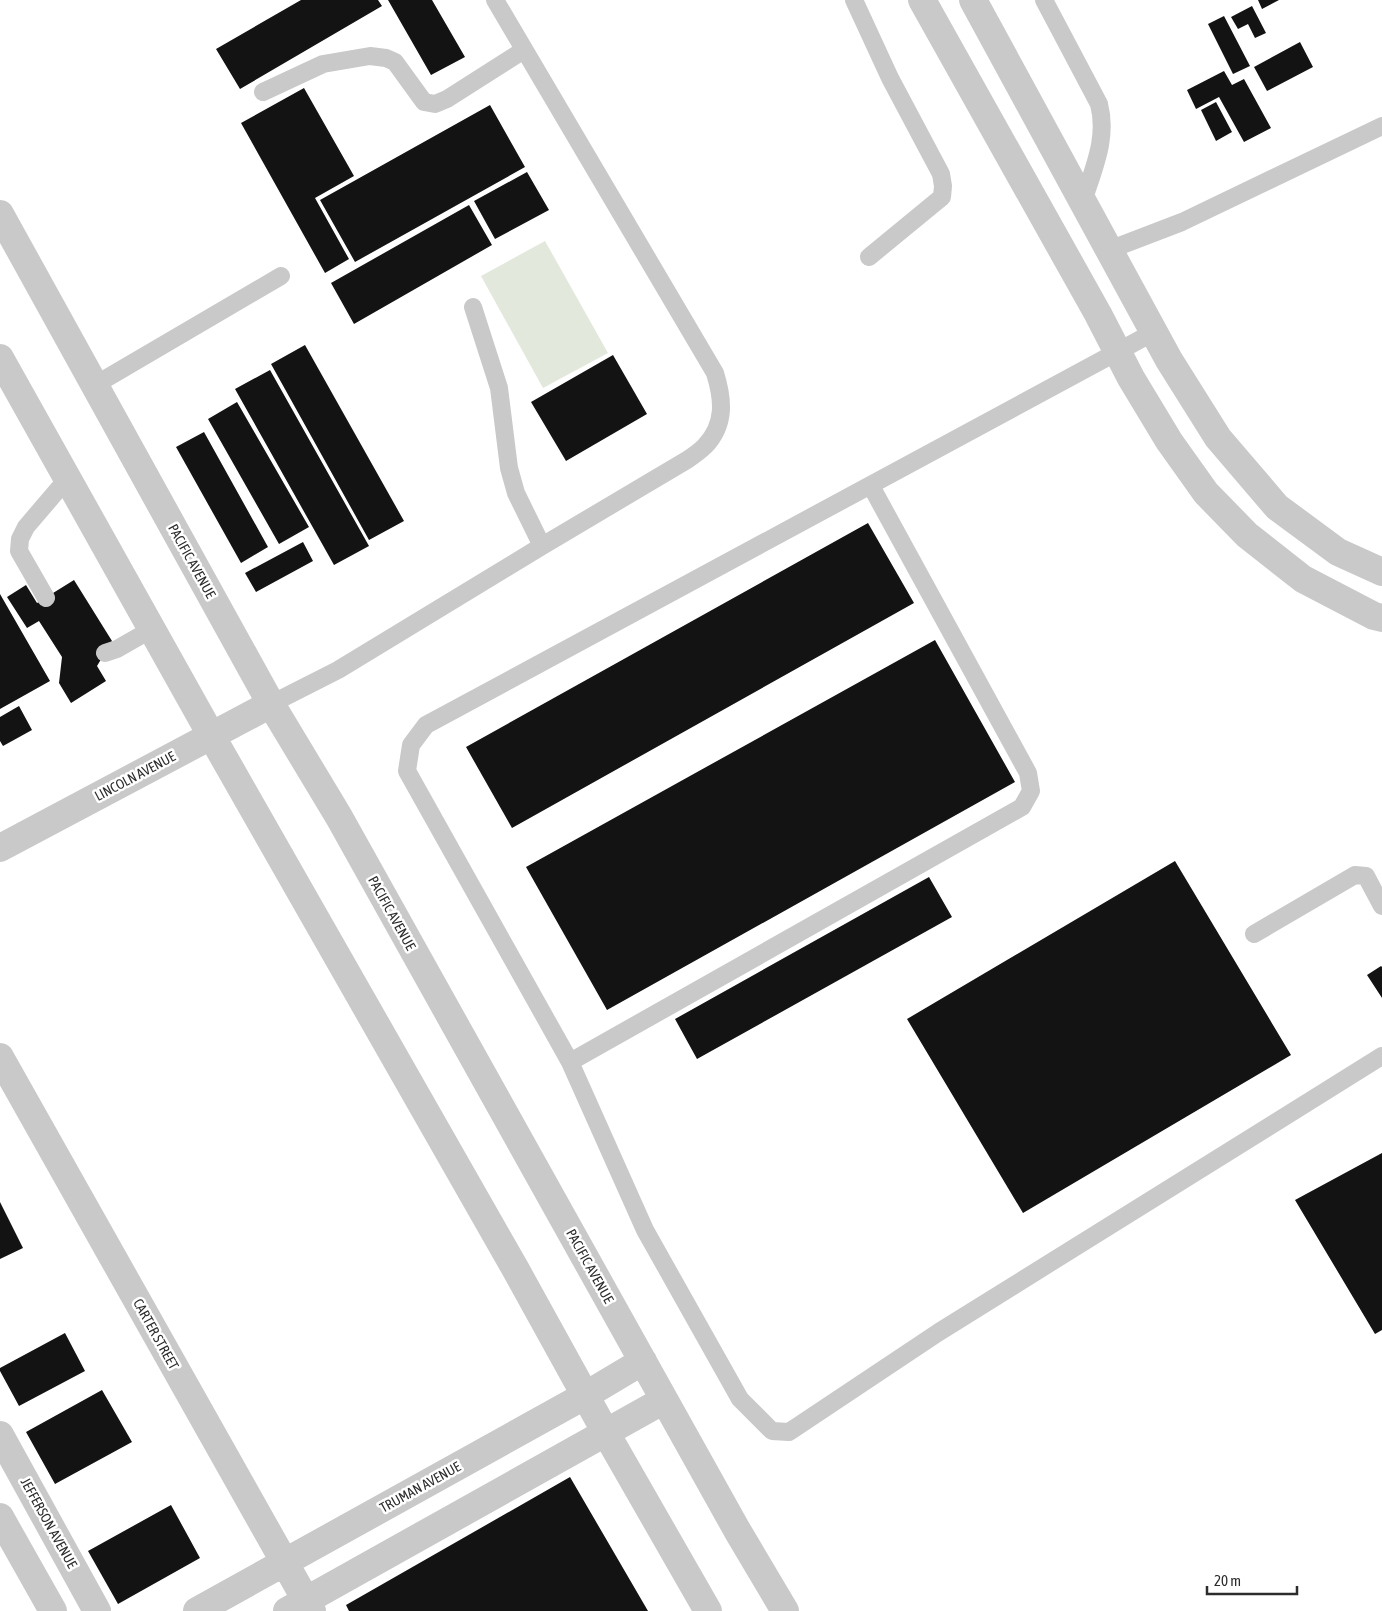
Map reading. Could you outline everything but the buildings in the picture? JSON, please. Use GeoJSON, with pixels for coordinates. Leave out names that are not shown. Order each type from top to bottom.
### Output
{"type":"FeatureCollection","features":[{"type":"Feature","properties":{"kind":"street"},"geometry":{"type":"LineString","coordinates":[[922,0],[1131,378],[1168,441],[1206,493],[1247,535],[1303,579],[1374,616],[1382,618]]}},
{"type":"Feature","properties":{"kind":"street"},"geometry":{"type":"LineString","coordinates":[[973,0],[1169,360],[1218,438],[1277,507],[1338,552],[1382,572]]}},
{"type":"Feature","properties":{"kind":"street","name":"PACIFIC AVENUE"},"geometry":{"type":"LineString","coordinates":[[0,214],[271,704],[339,817],[737,1530],[785,1611]]}},
{"type":"Feature","properties":{"kind":"street"},"geometry":{"type":"LineString","coordinates":[[0,358],[211,735],[708,1611]]}},
{"type":"Feature","properties":{"kind":"street","name":"LINCOLN AVENUE"},"geometry":{"type":"LineString","coordinates":[[0,848],[271,704]]}},
{"type":"Feature","properties":{"kind":"street","name":"CARTER STREET"},"geometry":{"type":"LineString","coordinates":[[0,1057],[284,1562],[302,1608]]}},
{"type":"Feature","properties":{"kind":"street","name":"TRUMAN AVENUE"},"geometry":{"type":"LineString","coordinates":[[197,1611],[586,1395],[643,1361]]}},
{"type":"Feature","properties":{"kind":"street"},"geometry":{"type":"LineString","coordinates":[[302,1608],[664,1400]]}},
{"type":"Feature","properties":{"kind":"street","name":"JEFFERSON AVENUE"},"geometry":{"type":"LineString","coordinates":[[0,1435],[97,1611]]}},
{"type":"Feature","properties":{"kind":"street"},"geometry":{"type":"LineString","coordinates":[[0,1517],[53,1611]]}},
{"type":"Feature","properties":{"kind":"lane"},"geometry":{"type":"LineString","coordinates":[[271,704],[338,670],[687,460],[706,446],[717,428],[722,410],[721,392],[715,373],[495,0]]}},
{"type":"Feature","properties":{"kind":"lane"},"geometry":{"type":"LineString","coordinates":[[854,0],[890,78],[941,174],[943,186],[942,197],[869,257]]}},
{"type":"Feature","properties":{"kind":"lane"},"geometry":{"type":"LineString","coordinates":[[1044,0],[1099,104],[1102,114],[1102,137],[1083,202]]}},
{"type":"Feature","properties":{"kind":"lane"},"geometry":{"type":"LineString","coordinates":[[263,92],[323,64],[370,56],[386,58],[395,62],[424,102],[435,104],[447,99],[524,50]]}},
{"type":"Feature","properties":{"kind":"lane"},"geometry":{"type":"LineString","coordinates":[[1110,250],[1182,222],[1382,126]]}},
{"type":"Feature","properties":{"kind":"lane"},"geometry":{"type":"LineString","coordinates":[[95,385],[281,276]]}},
{"type":"Feature","properties":{"kind":"lane"},"geometry":{"type":"LineString","coordinates":[[473,307],[499,388],[509,468],[516,493],[542,546]]}},
{"type":"Feature","properties":{"kind":"lane"},"geometry":{"type":"LineString","coordinates":[[1154,332],[426,725],[411,745],[407,771],[570,1062],[645,1230],[740,1399],[772,1431],[789,1432],[939,1332],[1382,1056]]}},
{"type":"Feature","properties":{"kind":"lane"},"geometry":{"type":"LineString","coordinates":[[46,598],[19,551],[20,539],[26,527],[67,478]]}},
{"type":"Feature","properties":{"kind":"lane"},"geometry":{"type":"LineString","coordinates":[[570,1062],[1022,807],[1031,791],[1028,773],[871,486]]}},
{"type":"Feature","properties":{"kind":"lane"},"geometry":{"type":"LineString","coordinates":[[105,653],[117,649],[152,629]]}},
{"type":"Feature","properties":{"kind":"lane"},"geometry":{"type":"LineString","coordinates":[[1254,934],[1355,875],[1366,876],[1382,906]]}},
{"type":"Feature","properties":{"kind":"shaded area"},"geometry":{"type":"Polygon","coordinates":[[[545,241],[608,353],[543,388],[481,276],[545,241]]]}}]}
